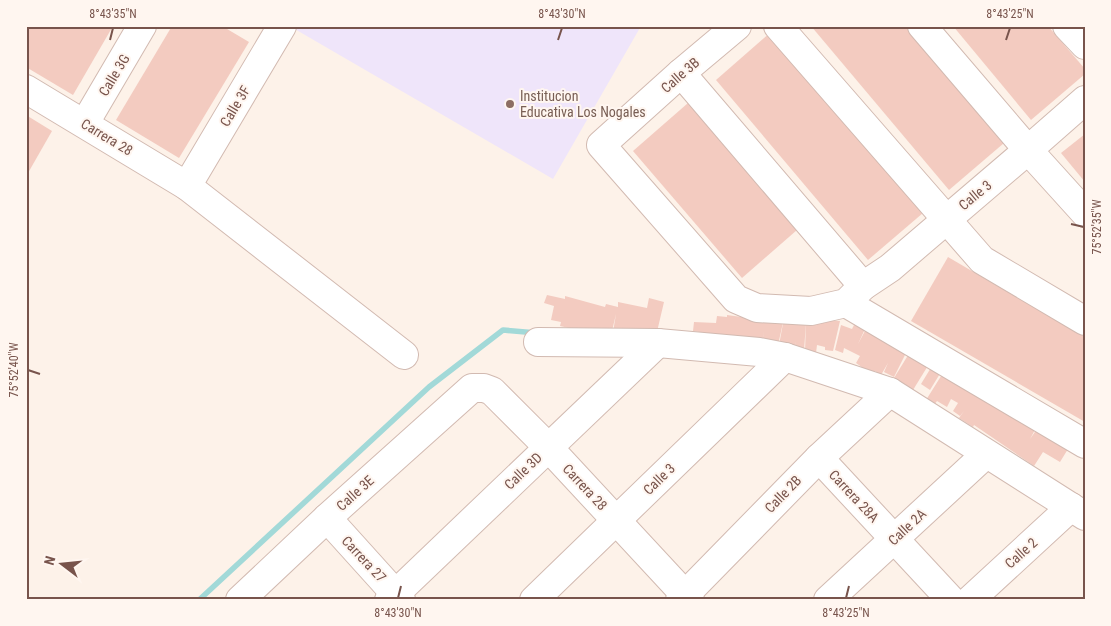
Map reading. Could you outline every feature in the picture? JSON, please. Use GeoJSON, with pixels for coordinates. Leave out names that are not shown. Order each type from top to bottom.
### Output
{"type":"FeatureCollection","features":[{"type":"Feature","properties":{"kind":"street","name":"Calle 3G"},"geometry":{"type":"LineString","coordinates":[[85,123],[142,26]]}},
{"type":"Feature","properties":{"kind":"street","name":"Calle 3B"},"geometry":{"type":"LineString","coordinates":[[737,26],[681,73],[601,145],[736,299],[757,308],[811,310],[854,294]]}},
{"type":"Feature","properties":{"kind":"street"},"geometry":{"type":"LineString","coordinates":[[778,26],[945,220],[982,260],[1085,320]]}},
{"type":"Feature","properties":{"kind":"street"},"geometry":{"type":"LineString","coordinates":[[922,26],[1028,150],[1085,213]]}},
{"type":"Feature","properties":{"kind":"street"},"geometry":{"type":"LineString","coordinates":[[1068,26],[1085,45]]}},
{"type":"Feature","properties":{"kind":"street","name":"Calle 3F"},"geometry":{"type":"LineString","coordinates":[[187,186],[274,29]]}},
{"type":"Feature","properties":{"kind":"street"},"geometry":{"type":"LineString","coordinates":[[681,73],[854,294],[1085,444]]}},
{"type":"Feature","properties":{"kind":"street","name":"Carrera 28"},"geometry":{"type":"LineString","coordinates":[[26,89],[187,186],[404,354]]}},
{"type":"Feature","properties":{"kind":"street","name":"Calle 3"},"geometry":{"type":"LineString","coordinates":[[854,294],[890,268],[1085,100]]}},
{"type":"Feature","properties":{"kind":"street"},"geometry":{"type":"LineString","coordinates":[[538,342],[658,343],[758,352],[785,357],[890,392],[986,454],[1080,507]]}},
{"type":"Feature","properties":{"kind":"street","name":"Calle 3D"},"geometry":{"type":"LineString","coordinates":[[395,598],[658,343]]}},
{"type":"Feature","properties":{"kind":"street","name":"Calle 3"},"geometry":{"type":"LineString","coordinates":[[534,600],[785,357]]}},
{"type":"Feature","properties":{"kind":"street","name":"Carrera 28"},"geometry":{"type":"LineString","coordinates":[[472,388],[484,388],[492,391],[616,520],[685,598]]}},
{"type":"Feature","properties":{"kind":"street","name":"Calle 3E"},"geometry":{"type":"LineString","coordinates":[[240,600],[326,518],[472,388]]}},
{"type":"Feature","properties":{"kind":"street","name":"Calle 2B"},"geometry":{"type":"LineString","coordinates":[[685,598],[819,458],[890,392]]}},
{"type":"Feature","properties":{"kind":"street","name":"Calle 2A"},"geometry":{"type":"LineString","coordinates":[[828,600],[986,454]]}},
{"type":"Feature","properties":{"kind":"street","name":"Carrera 28A"},"geometry":{"type":"LineString","coordinates":[[819,458],[951,600]]}},
{"type":"Feature","properties":{"kind":"street","name":"Calle 2"},"geometry":{"type":"LineString","coordinates":[[970,600],[1080,507]]}},
{"type":"Feature","properties":{"kind":"street","name":"Carrera 27"},"geometry":{"type":"LineString","coordinates":[[326,518],[395,598]]}},
{"type":"Feature","properties":{"kind":"shaded area","name":"Institucion Educativa Los Nogales"},"geometry":{"type":"Polygon","coordinates":[[[295,26],[641,26],[553,179],[293,28],[295,26]]]}},
{"type":"Feature","properties":{"kind":"building"},"geometry":{"type":"Polygon","coordinates":[[[29,26],[113,26],[73,95],[26,67],[26,31],[29,26]]]}},
{"type":"Feature","properties":{"kind":"building"},"geometry":{"type":"Polygon","coordinates":[[[172,26],[222,26],[249,42],[179,158],[116,120],[172,26]]]}},
{"type":"Feature","properties":{"kind":"building"},"geometry":{"type":"Polygon","coordinates":[[[811,26],[906,26],[1004,143],[949,190],[811,26]]]}},
{"type":"Feature","properties":{"kind":"building"},"geometry":{"type":"Polygon","coordinates":[[[953,26],[1048,26],[1085,69],[1085,74],[1031,120],[953,26]]]}},
{"type":"Feature","properties":{"kind":"building"},"geometry":{"type":"Polygon","coordinates":[[[771,32],[923,213],[868,260],[716,80],[771,32]]]}},
{"type":"Feature","properties":{"kind":"building"},"geometry":{"type":"Polygon","coordinates":[[[688,103],[797,230],[742,278],[633,151],[688,103]]]}},
{"type":"Feature","properties":{"kind":"building"},"geometry":{"type":"Polygon","coordinates":[[[26,115],[52,131],[28,173],[26,172],[26,115]]]}},
{"type":"Feature","properties":{"kind":"building"},"geometry":{"type":"Polygon","coordinates":[[[1085,134],[1085,182],[1061,153],[1085,134]]]}},
{"type":"Feature","properties":{"kind":"building"},"geometry":{"type":"Polygon","coordinates":[[[948,257],[1085,337],[1085,422],[911,321],[948,257]]]}},
{"type":"Feature","properties":{"kind":"building"},"geometry":{"type":"Polygon","coordinates":[[[547,295],[565,299],[565,296],[605,307],[606,304],[618,307],[618,302],[647,308],[649,298],[664,302],[656,336],[613,332],[616,314],[612,331],[573,329],[560,326],[561,322],[551,320],[554,306],[544,303],[547,295]]]}},
{"type":"Feature","properties":{"kind":"building"},"geometry":{"type":"Polygon","coordinates":[[[727,315],[756,319],[784,318],[778,345],[762,343],[764,331],[762,342],[693,331],[694,322],[716,323],[717,316],[727,317],[727,315]]]}},
{"type":"Feature","properties":{"kind":"building"},"geometry":{"type":"Polygon","coordinates":[[[784,318],[840,321],[833,351],[825,350],[825,347],[817,345],[816,353],[805,352],[806,322],[804,351],[795,349],[796,341],[795,347],[779,345],[784,318]]]}},
{"type":"Feature","properties":{"kind":"building"},"geometry":{"type":"Polygon","coordinates":[[[841,325],[852,329],[854,325],[865,329],[858,344],[866,329],[906,353],[894,377],[884,372],[888,363],[881,375],[875,371],[873,375],[856,363],[860,356],[844,348],[843,353],[835,350],[841,325]]]}},
{"type":"Feature","properties":{"kind":"building"},"geometry":{"type":"Polygon","coordinates":[[[910,352],[929,364],[913,390],[894,378],[910,352]]]}},
{"type":"Feature","properties":{"kind":"building"},"geometry":{"type":"Polygon","coordinates":[[[932,366],[941,372],[930,390],[921,384],[932,366]]]}},
{"type":"Feature","properties":{"kind":"building"},"geometry":{"type":"Polygon","coordinates":[[[943,373],[1036,428],[1030,439],[1037,429],[1068,449],[1060,462],[1043,452],[1034,466],[974,425],[973,427],[959,418],[964,411],[960,416],[953,411],[958,403],[951,399],[947,407],[937,401],[934,405],[926,400],[943,373]]]}},
{"type":"Feature","properties":{"kind":"waterway"},"geometry":{"type":"LineString","coordinates":[[199,600],[429,387],[503,330],[537,333]]}},
{"type":"Feature","properties":{"kind":"place","name":"Institucion Educativa Los Nogales"},"geometry":{"type":"Point","coordinates":[510,104]}}]}
